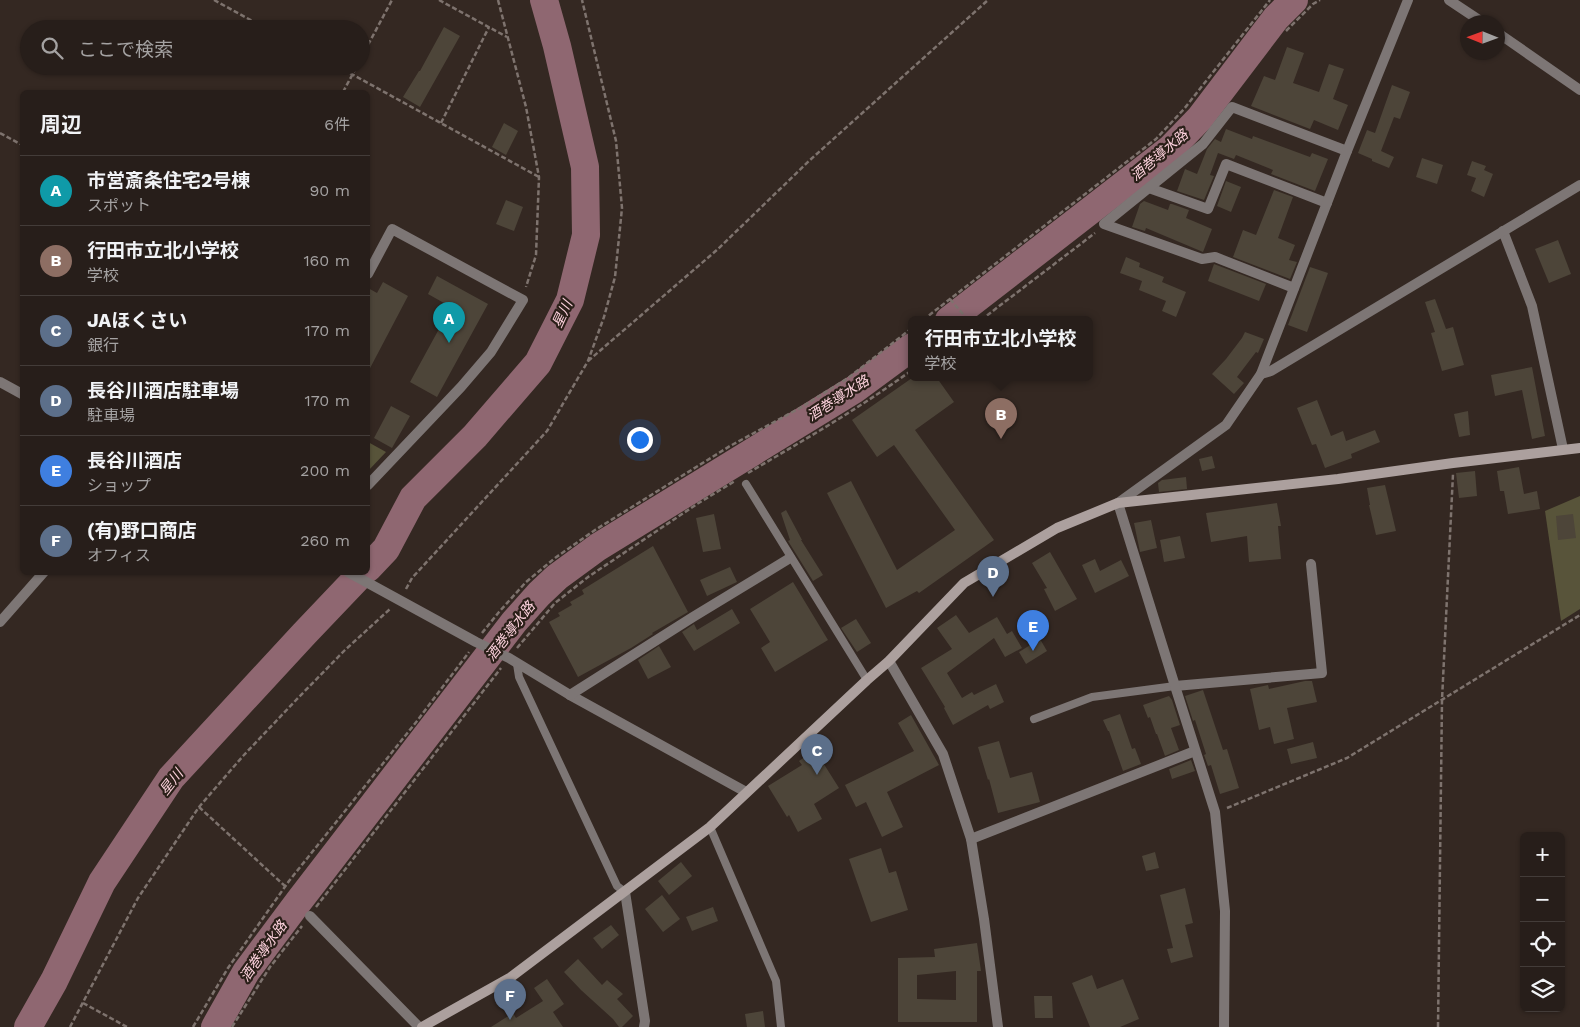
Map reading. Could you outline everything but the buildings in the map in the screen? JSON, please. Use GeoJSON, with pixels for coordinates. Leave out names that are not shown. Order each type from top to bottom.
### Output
{"type":"FeatureCollection","features":[{"type":"Feature","properties":{"kind":"street"},"geometry":{"type":"LineString","coordinates":[[310,916],[420,1027],[511,978],[710,827],[889,661],[964,582],[1057,528],[1118,503],[1226,425],[1261,374],[1347,151],[1408,0]]}},
{"type":"Feature","properties":{"kind":"street"},"geometry":{"type":"LineString","coordinates":[[1449,0],[1472,15]]}},
{"type":"Feature","properties":{"kind":"street"},"geometry":{"type":"LineString","coordinates":[[1505,38],[1580,90]]}},
{"type":"Feature","properties":{"kind":"street"},"geometry":{"type":"LineString","coordinates":[[1104,224],[1203,144],[1232,107],[1347,151]]}},
{"type":"Feature","properties":{"kind":"street"},"geometry":{"type":"LineString","coordinates":[[1149,188],[1208,209],[1226,164],[1327,203]]}},
{"type":"Feature","properties":{"kind":"street"},"geometry":{"type":"LineString","coordinates":[[1261,374],[1271,371],[1580,185]]}},
{"type":"Feature","properties":{"kind":"street"},"geometry":{"type":"LineString","coordinates":[[1104,224],[1202,259],[1215,256],[1294,288]]}},
{"type":"Feature","properties":{"kind":"street"},"geometry":{"type":"LineString","coordinates":[[370,270],[392,229],[523,300],[491,352],[461,387],[370,483]]}},
{"type":"Feature","properties":{"kind":"street"},"geometry":{"type":"LineString","coordinates":[[1503,231],[1532,306],[1562,449]]}},
{"type":"Feature","properties":{"kind":"street"},"geometry":{"type":"LineString","coordinates":[[0,382],[20,393]]}},
{"type":"Feature","properties":{"kind":"street"},"geometry":{"type":"LineString","coordinates":[[1118,503],[1338,479],[1580,448]]}},
{"type":"Feature","properties":{"kind":"street"},"geometry":{"type":"LineString","coordinates":[[1118,503],[1195,751],[1216,812],[1225,911],[1224,1027]]}},
{"type":"Feature","properties":{"kind":"street"},"geometry":{"type":"LineString","coordinates":[[570,696],[693,617],[790,558]]}},
{"type":"Feature","properties":{"kind":"street"},"geometry":{"type":"LineString","coordinates":[[1175,686],[1322,673],[1311,564]]}},
{"type":"Feature","properties":{"kind":"street"},"geometry":{"type":"LineString","coordinates":[[0,622],[41,575]]}},
{"type":"Feature","properties":{"kind":"street"},"geometry":{"type":"LineString","coordinates":[[354,575],[511,660],[570,696],[746,792]]}},
{"type":"Feature","properties":{"kind":"street"},"geometry":{"type":"LineString","coordinates":[[889,661],[943,754],[971,839],[998,1027]]}},
{"type":"Feature","properties":{"kind":"street"},"geometry":{"type":"LineString","coordinates":[[971,839],[1195,751]]}},
{"type":"Feature","properties":{"kind":"street"},"geometry":{"type":"LineString","coordinates":[[625,892],[645,1021],[644,1027]]}},
{"type":"Feature","properties":{"kind":"lane"},"geometry":{"type":"LineString","coordinates":[[746,484],[867,680]]}},
{"type":"Feature","properties":{"kind":"lane"},"geometry":{"type":"LineString","coordinates":[[511,660],[617,886],[625,892]]}},
{"type":"Feature","properties":{"kind":"lane"},"geometry":{"type":"LineString","coordinates":[[1034,719],[1092,697],[1175,686]]}},
{"type":"Feature","properties":{"kind":"lane"},"geometry":{"type":"LineString","coordinates":[[710,827],[776,981],[781,1027]]}},
{"type":"Feature","properties":{"kind":"path"},"geometry":{"type":"LineString","coordinates":[[214,0],[251,20]]}},
{"type":"Feature","properties":{"kind":"path"},"geometry":{"type":"LineString","coordinates":[[370,41],[392,0]]}},
{"type":"Feature","properties":{"kind":"path"},"geometry":{"type":"LineString","coordinates":[[439,0],[507,37]]}},
{"type":"Feature","properties":{"kind":"path"},"geometry":{"type":"LineString","coordinates":[[498,0],[526,107],[538,177],[536,255],[523,300]]}},
{"type":"Feature","properties":{"kind":"path"},"geometry":{"type":"LineString","coordinates":[[70,1027],[138,898],[199,807],[243,756],[298,698],[345,650],[400,600],[412,578],[547,431],[588,361],[604,317],[614,277],[622,208],[616,141],[582,0]]}},
{"type":"Feature","properties":{"kind":"path"},"geometry":{"type":"LineString","coordinates":[[588,361],[718,250],[810,160],[988,0]]}},
{"type":"Feature","properties":{"kind":"path"},"geometry":{"type":"LineString","coordinates":[[929,316],[951,301],[1156,139],[1184,109],[1270,0]]}},
{"type":"Feature","properties":{"kind":"path"},"geometry":{"type":"LineString","coordinates":[[1286,32],[1313,4],[1320,0]]}},
{"type":"Feature","properties":{"kind":"path"},"geometry":{"type":"LineString","coordinates":[[440,123],[489,27]]}},
{"type":"Feature","properties":{"kind":"path"},"geometry":{"type":"LineString","coordinates":[[344,90],[352,75]]}},
{"type":"Feature","properties":{"kind":"path"},"geometry":{"type":"LineString","coordinates":[[354,75],[538,177]]}},
{"type":"Feature","properties":{"kind":"path"},"geometry":{"type":"LineString","coordinates":[[0,133],[20,145]]}},
{"type":"Feature","properties":{"kind":"path"},"geometry":{"type":"LineString","coordinates":[[986,316],[1091,237],[1104,224]]}},
{"type":"Feature","properties":{"kind":"path"},"geometry":{"type":"LineString","coordinates":[[951,301],[964,316]]}},
{"type":"Feature","properties":{"kind":"path"},"geometry":{"type":"LineString","coordinates":[[194,1027],[228,968],[286,887],[352,800],[478,643],[499,612],[526,582],[555,558],[595,530],[730,446],[800,408],[848,378],[908,331]]}},
{"type":"Feature","properties":{"kind":"path"},"geometry":{"type":"LineString","coordinates":[[232,1027],[270,967],[511,660],[533,627],[555,603],[588,577],[697,504],[845,415],[908,373]]}},
{"type":"Feature","properties":{"kind":"path"},"geometry":{"type":"LineString","coordinates":[[1438,1027],[1442,700],[1453,463]]}},
{"type":"Feature","properties":{"kind":"path"},"geometry":{"type":"LineString","coordinates":[[1216,812],[1347,758],[1580,615]]}},
{"type":"Feature","properties":{"kind":"path"},"geometry":{"type":"LineString","coordinates":[[199,807],[286,887]]}},
{"type":"Feature","properties":{"kind":"path"},"geometry":{"type":"LineString","coordinates":[[83,1003],[127,1027]]}},
{"type":"Feature","properties":{"kind":"shaded area"},"geometry":{"type":"Polygon","coordinates":[[[370,443],[386,452],[370,469],[370,443]]]}},
{"type":"Feature","properties":{"kind":"shaded area"},"geometry":{"type":"Polygon","coordinates":[[[1580,496],[1580,609],[1561,621],[1545,511],[1580,496]]]}},
{"type":"Feature","properties":{"kind":"waterway","name":"星川"},"geometry":{"type":"LineString","coordinates":[[370,566],[386,549],[413,498],[475,436],[538,363],[570,300],[586,235],[585,167],[557,46],[544,0]]}},
{"type":"Feature","properties":{"kind":"waterway","name":"酒巻導水路"},"geometry":{"type":"LineString","coordinates":[[954,316],[1171,148],[1200,118],[1276,18],[1294,0]]}},
{"type":"Feature","properties":{"kind":"waterway","name":"酒巻導水路"},"geometry":{"type":"LineString","coordinates":[[215,1027],[246,972],[299,901],[514,622],[539,594],[557,577],[598,547],[855,389],[908,350]]}},
{"type":"Feature","properties":{"kind":"waterway","name":"星川"},"geometry":{"type":"LineString","coordinates":[[28,1027],[54,981],[102,882],[171,778],[360,575]]}},
{"type":"Feature","properties":{"kind":"place","name":"市営斎条住宅2号棟"},"geometry":{"type":"Point","coordinates":[449,343]}},
{"type":"Feature","properties":{"kind":"place","name":"行田市立北小学校"},"geometry":{"type":"Point","coordinates":[1001,439]}},
{"type":"Feature","properties":{"kind":"place","name":"長谷川酒店駐車場"},"geometry":{"type":"Point","coordinates":[993,597]}},
{"type":"Feature","properties":{"kind":"place","name":"長谷川酒店"},"geometry":{"type":"Point","coordinates":[1033,651]}},
{"type":"Feature","properties":{"kind":"place","name":"JAほくさい"},"geometry":{"type":"Point","coordinates":[817,775]}},
{"type":"Feature","properties":{"kind":"place","name":"(有)野口商店"},"geometry":{"type":"Point","coordinates":[510,1020]}}]}
